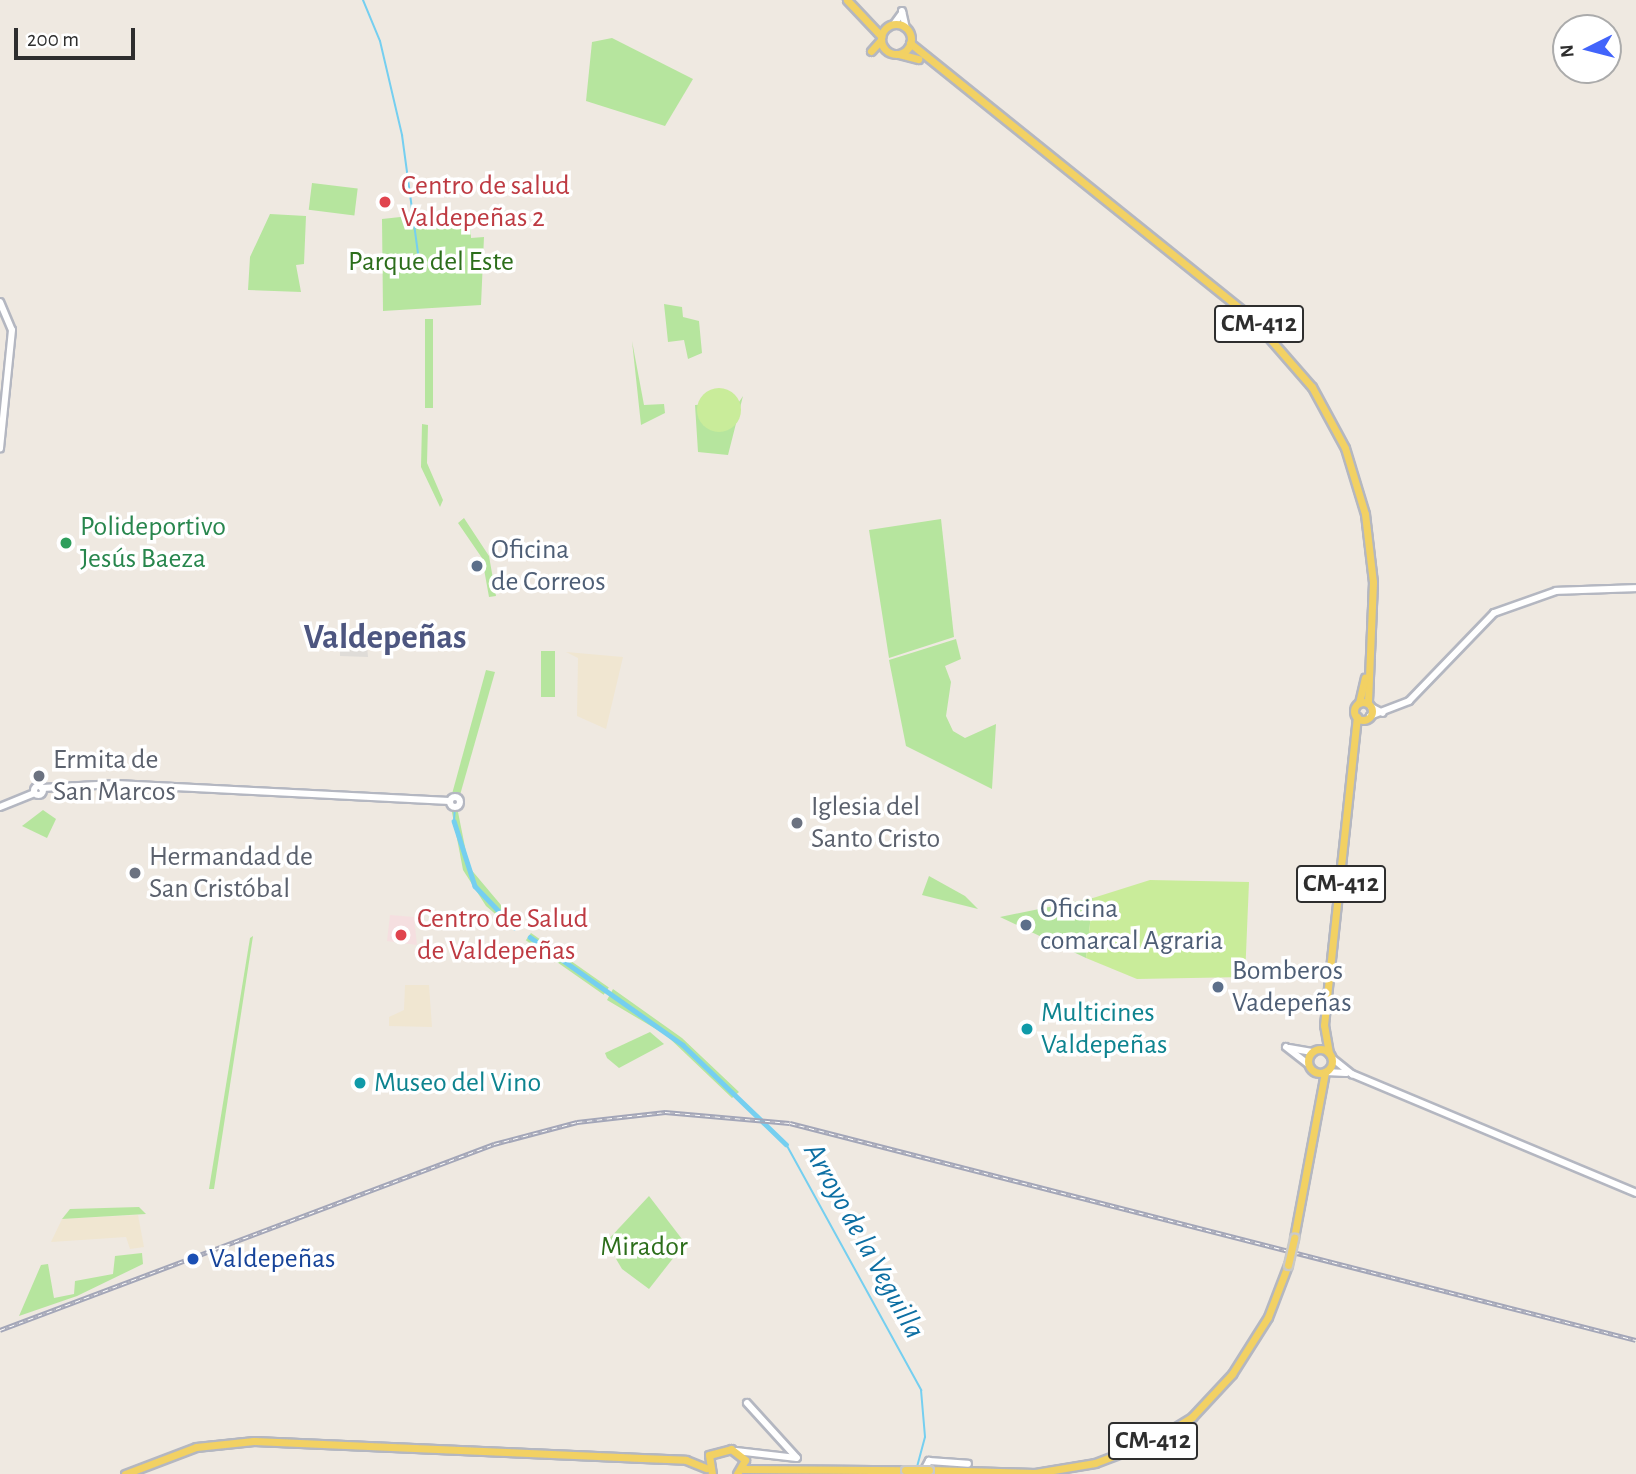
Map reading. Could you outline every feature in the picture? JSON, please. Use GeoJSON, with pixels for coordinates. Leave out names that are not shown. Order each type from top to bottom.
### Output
{"type":"FeatureCollection","features":[{"type":"Feature","properties":{"kind":"main road","name":"CM-412"},"geometry":{"type":"LineString","coordinates":[[850,3],[892,25],[906,28]]}},
{"type":"Feature","properties":{"kind":"main road","name":"CM-412"},"geometry":{"type":"LineString","coordinates":[[850,3],[882,42],[899,54],[914,56],[985,106]]}},
{"type":"Feature","properties":{"kind":"main road"},"geometry":{"type":"LineString","coordinates":[[882,42],[892,25]]}},
{"type":"Feature","properties":{"kind":"main road"},"geometry":{"type":"LineString","coordinates":[[899,54],[910,43],[906,28]]}},
{"type":"Feature","properties":{"kind":"main road","name":"CM-412"},"geometry":{"type":"LineString","coordinates":[[910,43],[985,106],[1250,316],[1312,387],[1345,448],[1365,514],[1373,582],[1367,671],[1370,705],[1358,743]]}},
{"type":"Feature","properties":{"kind":"main road","name":"CM-412"},"geometry":{"type":"LineString","coordinates":[[1315,1098],[1309,1067],[1312,1051],[1324,1024],[1358,743],[1357,717],[1367,671]]}},
{"type":"Feature","properties":{"kind":"main road"},"geometry":{"type":"LineString","coordinates":[[1359,703],[1370,705]]}},
{"type":"Feature","properties":{"kind":"main road"},"geometry":{"type":"LineString","coordinates":[[1357,717],[1368,717]]}},
{"type":"Feature","properties":{"kind":"main road","name":"CM-412"},"geometry":{"type":"LineString","coordinates":[[738,1452],[740,1472],[772,1465],[926,1472],[1035,1473],[1095,1464],[1153,1441],[1192,1417],[1232,1374],[1268,1317],[1288,1265],[1315,1098],[1330,1055],[1324,1024]]}},
{"type":"Feature","properties":{"kind":"main road"},"geometry":{"type":"LineString","coordinates":[[1312,1051],[1330,1055]]}},
{"type":"Feature","properties":{"kind":"main road"},"geometry":{"type":"LineString","coordinates":[[1309,1067],[1326,1072]]}},
{"type":"Feature","properties":{"kind":"main road","name":"CM-412"},"geometry":{"type":"LineString","coordinates":[[125,1474],[187,1450],[254,1441],[685,1460],[738,1452],[772,1465]]}},
{"type":"Feature","properties":{"kind":"main road","name":"CM-412"},"geometry":{"type":"LineString","coordinates":[[685,1460],[709,1471],[709,1455]]}},
{"type":"Feature","properties":{"kind":"street"},"geometry":{"type":"LineString","coordinates":[[892,25],[902,11],[906,28]]}},
{"type":"Feature","properties":{"kind":"street"},"geometry":{"type":"LineString","coordinates":[[0,302],[12,324],[0,448]]}},
{"type":"Feature","properties":{"kind":"street"},"geometry":{"type":"LineString","coordinates":[[1368,717],[1409,701],[1494,613],[1556,591],[1636,589]]}},
{"type":"Feature","properties":{"kind":"street"},"geometry":{"type":"LineString","coordinates":[[1370,705],[1383,713]]}},
{"type":"Feature","properties":{"kind":"street"},"geometry":{"type":"LineString","coordinates":[[0,807],[42,788],[120,785],[450,801]]}},
{"type":"Feature","properties":{"kind":"street"},"geometry":{"type":"LineString","coordinates":[[1309,1067],[1286,1047],[1312,1051]]}},
{"type":"Feature","properties":{"kind":"street"},"geometry":{"type":"LineString","coordinates":[[1330,1055],[1352,1074],[1636,1193]]}},
{"type":"Feature","properties":{"kind":"street"},"geometry":{"type":"LineString","coordinates":[[1326,1072],[1352,1074]]}},
{"type":"Feature","properties":{"kind":"street"},"geometry":{"type":"LineString","coordinates":[[738,1452],[797,1458],[747,1403]]}},
{"type":"Feature","properties":{"kind":"street"},"geometry":{"type":"LineString","coordinates":[[926,1472],[929,1461],[968,1464]]}},
{"type":"Feature","properties":{"kind":"shaded area"},"geometry":{"type":"Polygon","coordinates":[[[340,627],[366,634],[368,657],[340,656],[340,627]]]}},
{"type":"Feature","properties":{"kind":"shaded area"},"geometry":{"type":"Polygon","coordinates":[[[566,652],[623,657],[606,729],[577,716],[578,658],[566,652]]]}},
{"type":"Feature","properties":{"kind":"shaded area","name":"Centro de Salud de Valdepeñas"},"geometry":{"type":"Polygon","coordinates":[[[390,915],[414,917],[417,945],[387,941],[390,915]]]}},
{"type":"Feature","properties":{"kind":"shaded area"},"geometry":{"type":"Polygon","coordinates":[[[405,985],[429,985],[432,1027],[389,1026],[389,1017],[404,1010],[405,985]]]}},
{"type":"Feature","properties":{"kind":"shaded area"},"geometry":{"type":"Polygon","coordinates":[[[138,1215],[144,1247],[130,1249],[126,1237],[51,1242],[62,1219],[138,1215]]]}},
{"type":"Feature","properties":{"kind":"green space"},"geometry":{"type":"Polygon","coordinates":[[[612,38],[693,79],[665,126],[586,101],[592,42],[612,38]]]}},
{"type":"Feature","properties":{"kind":"green space"},"geometry":{"type":"Polygon","coordinates":[[[312,183],[358,189],[354,215],[309,210],[312,183]]]}},
{"type":"Feature","properties":{"kind":"green space"},"geometry":{"type":"Polygon","coordinates":[[[270,214],[306,216],[304,264],[296,265],[301,292],[248,290],[250,257],[270,214]]]}},
{"type":"Feature","properties":{"kind":"green space","name":"Parque del Este"},"geometry":{"type":"Polygon","coordinates":[[[419,215],[470,216],[471,238],[484,237],[481,305],[383,311],[382,219],[419,215]]]}},
{"type":"Feature","properties":{"kind":"green space"},"geometry":{"type":"Polygon","coordinates":[[[664,304],[682,307],[683,317],[699,321],[702,353],[688,359],[684,340],[668,342],[664,304]]]}},
{"type":"Feature","properties":{"kind":"green space"},"geometry":{"type":"Polygon","coordinates":[[[425,319],[433,319],[433,408],[425,408],[425,319]]]}},
{"type":"Feature","properties":{"kind":"green space"},"geometry":{"type":"Polygon","coordinates":[[[632,341],[644,405],[664,404],[665,413],[641,425],[632,341]]]}},
{"type":"Feature","properties":{"kind":"green space"},"geometry":{"type":"Polygon","coordinates":[[[719,388],[734,395],[741,410],[734,425],[719,432],[704,425],[697,410],[704,395],[719,388]]]}},
{"type":"Feature","properties":{"kind":"green space"},"geometry":{"type":"Polygon","coordinates":[[[743,396],[728,455],[698,452],[695,405],[739,402],[743,396]]]}},
{"type":"Feature","properties":{"kind":"green space"},"geometry":{"type":"Polygon","coordinates":[[[422,424],[428,425],[427,463],[443,500],[440,507],[421,467],[422,424]]]}},
{"type":"Feature","properties":{"kind":"green space"},"geometry":{"type":"Polygon","coordinates":[[[464,518],[489,556],[496,596],[489,597],[482,558],[458,523],[464,518]]]}},
{"type":"Feature","properties":{"kind":"green space"},"geometry":{"type":"Polygon","coordinates":[[[941,519],[954,637],[889,658],[869,530],[941,519]]]}},
{"type":"Feature","properties":{"kind":"green space"},"geometry":{"type":"Polygon","coordinates":[[[956,639],[961,659],[945,666],[951,682],[946,716],[953,731],[965,738],[996,724],[992,789],[906,746],[889,660],[956,639]]]}},
{"type":"Feature","properties":{"kind":"green space"},"geometry":{"type":"Polygon","coordinates":[[[541,651],[555,651],[555,697],[541,697],[541,651]]]}},
{"type":"Feature","properties":{"kind":"green space"},"geometry":{"type":"Polygon","coordinates":[[[486,670],[495,672],[460,795],[452,794],[486,670]]]}},
{"type":"Feature","properties":{"kind":"green space"},"geometry":{"type":"Polygon","coordinates":[[[451,807],[457,807],[469,867],[517,924],[514,930],[486,906],[463,870],[451,807]]]}},
{"type":"Feature","properties":{"kind":"green space"},"geometry":{"type":"Polygon","coordinates":[[[43,810],[56,819],[47,838],[22,826],[43,810]]]}},
{"type":"Feature","properties":{"kind":"green space"},"geometry":{"type":"Polygon","coordinates":[[[929,876],[965,896],[978,909],[922,895],[929,876]]]}},
{"type":"Feature","properties":{"kind":"green space"},"geometry":{"type":"Polygon","coordinates":[[[1150,880],[1249,882],[1245,977],[1137,979],[1086,958],[1093,898],[1150,880]]]}},
{"type":"Feature","properties":{"kind":"green space"},"geometry":{"type":"Polygon","coordinates":[[[1093,898],[1086,958],[1000,917],[1093,898]]]}},
{"type":"Feature","properties":{"kind":"green space"},"geometry":{"type":"Polygon","coordinates":[[[531,933],[609,987],[604,995],[526,940],[531,933]]]}},
{"type":"Feature","properties":{"kind":"green space"},"geometry":{"type":"Polygon","coordinates":[[[253,936],[214,1189],[209,1189],[250,938],[253,936]]]}},
{"type":"Feature","properties":{"kind":"green space"},"geometry":{"type":"Polygon","coordinates":[[[613,989],[682,1038],[739,1092],[732,1098],[666,1035],[607,1000],[613,989]]]}},
{"type":"Feature","properties":{"kind":"green space"},"geometry":{"type":"Polygon","coordinates":[[[650,1032],[664,1044],[619,1068],[607,1058],[605,1053],[650,1032]]]}},
{"type":"Feature","properties":{"kind":"green space","name":"Mirador"},"geometry":{"type":"Polygon","coordinates":[[[649,1196],[685,1243],[649,1289],[622,1269],[606,1242],[649,1196]]]}},
{"type":"Feature","properties":{"kind":"green space"},"geometry":{"type":"Polygon","coordinates":[[[139,1207],[146,1214],[62,1219],[70,1209],[139,1207]]]}},
{"type":"Feature","properties":{"kind":"green space"},"geometry":{"type":"Polygon","coordinates":[[[142,1253],[143,1264],[77,1296],[19,1316],[41,1265],[48,1264],[54,1298],[74,1294],[75,1281],[113,1274],[115,1256],[142,1253]]]}},
{"type":"Feature","properties":{"kind":"waterway","name":"Arroyo de la Veguilla"},"geometry":{"type":"LineString","coordinates":[[363,0],[380,41],[402,135],[420,269]]}},
{"type":"Feature","properties":{"kind":"waterway","name":"Arroyo de la Veguilla"},"geometry":{"type":"LineString","coordinates":[[454,821],[455,808]]}},
{"type":"Feature","properties":{"kind":"waterway","name":"Arroyo de la Veguilla"},"geometry":{"type":"LineString","coordinates":[[454,821],[475,886],[514,927]]}},
{"type":"Feature","properties":{"kind":"waterway","name":"Arroyo de la Veguilla"},"geometry":{"type":"LineString","coordinates":[[530,937],[683,1045],[786,1144]]}},
{"type":"Feature","properties":{"kind":"waterway","name":"Arroyo de la Veguilla"},"geometry":{"type":"LineString","coordinates":[[786,1144],[921,1390],[925,1437],[917,1467]]}},
{"type":"Feature","properties":{"kind":"railway"},"geometry":{"type":"LineString","coordinates":[[0,1330],[494,1144],[577,1122],[665,1112],[790,1123],[1636,1340]]}},
{"type":"Feature","properties":{"kind":"place","name":"Centro de salud Valdepeñas 2"},"geometry":{"type":"Point","coordinates":[385,202]}},
{"type":"Feature","properties":{"kind":"place","name":"Polideportivo Jesús Baeza"},"geometry":{"type":"Point","coordinates":[66,543]}},
{"type":"Feature","properties":{"kind":"place","name":"Oficina de Correos"},"geometry":{"type":"Point","coordinates":[477,566]}},
{"type":"Feature","properties":{"kind":"place","name":"Ermita de San Marcos"},"geometry":{"type":"Point","coordinates":[39,776]}},
{"type":"Feature","properties":{"kind":"place","name":"Iglesia del Santo Cristo"},"geometry":{"type":"Point","coordinates":[797,823]}},
{"type":"Feature","properties":{"kind":"place","name":"Hermandad de San Cristóbal"},"geometry":{"type":"Point","coordinates":[135,873]}},
{"type":"Feature","properties":{"kind":"place","name":"Oficina comarcal Agraria"},"geometry":{"type":"Point","coordinates":[1026,925]}},
{"type":"Feature","properties":{"kind":"place","name":"Centro de Salud de Valdepeñas"},"geometry":{"type":"Point","coordinates":[401,935]}},
{"type":"Feature","properties":{"kind":"place","name":"Bomberos Vadepeñas"},"geometry":{"type":"Point","coordinates":[1218,987]}},
{"type":"Feature","properties":{"kind":"place","name":"Multicines Valdepeñas"},"geometry":{"type":"Point","coordinates":[1027,1029]}},
{"type":"Feature","properties":{"kind":"place","name":"Museo del Vino"},"geometry":{"type":"Point","coordinates":[360,1083]}},
{"type":"Feature","properties":{"kind":"place","name":"Valdepeñas"},"geometry":{"type":"Point","coordinates":[193,1259]}},
{"type":"Feature","properties":{"kind":"district","name":"Valdepeñas"},"geometry":{"type":"Point","coordinates":[385,638]}}]}
